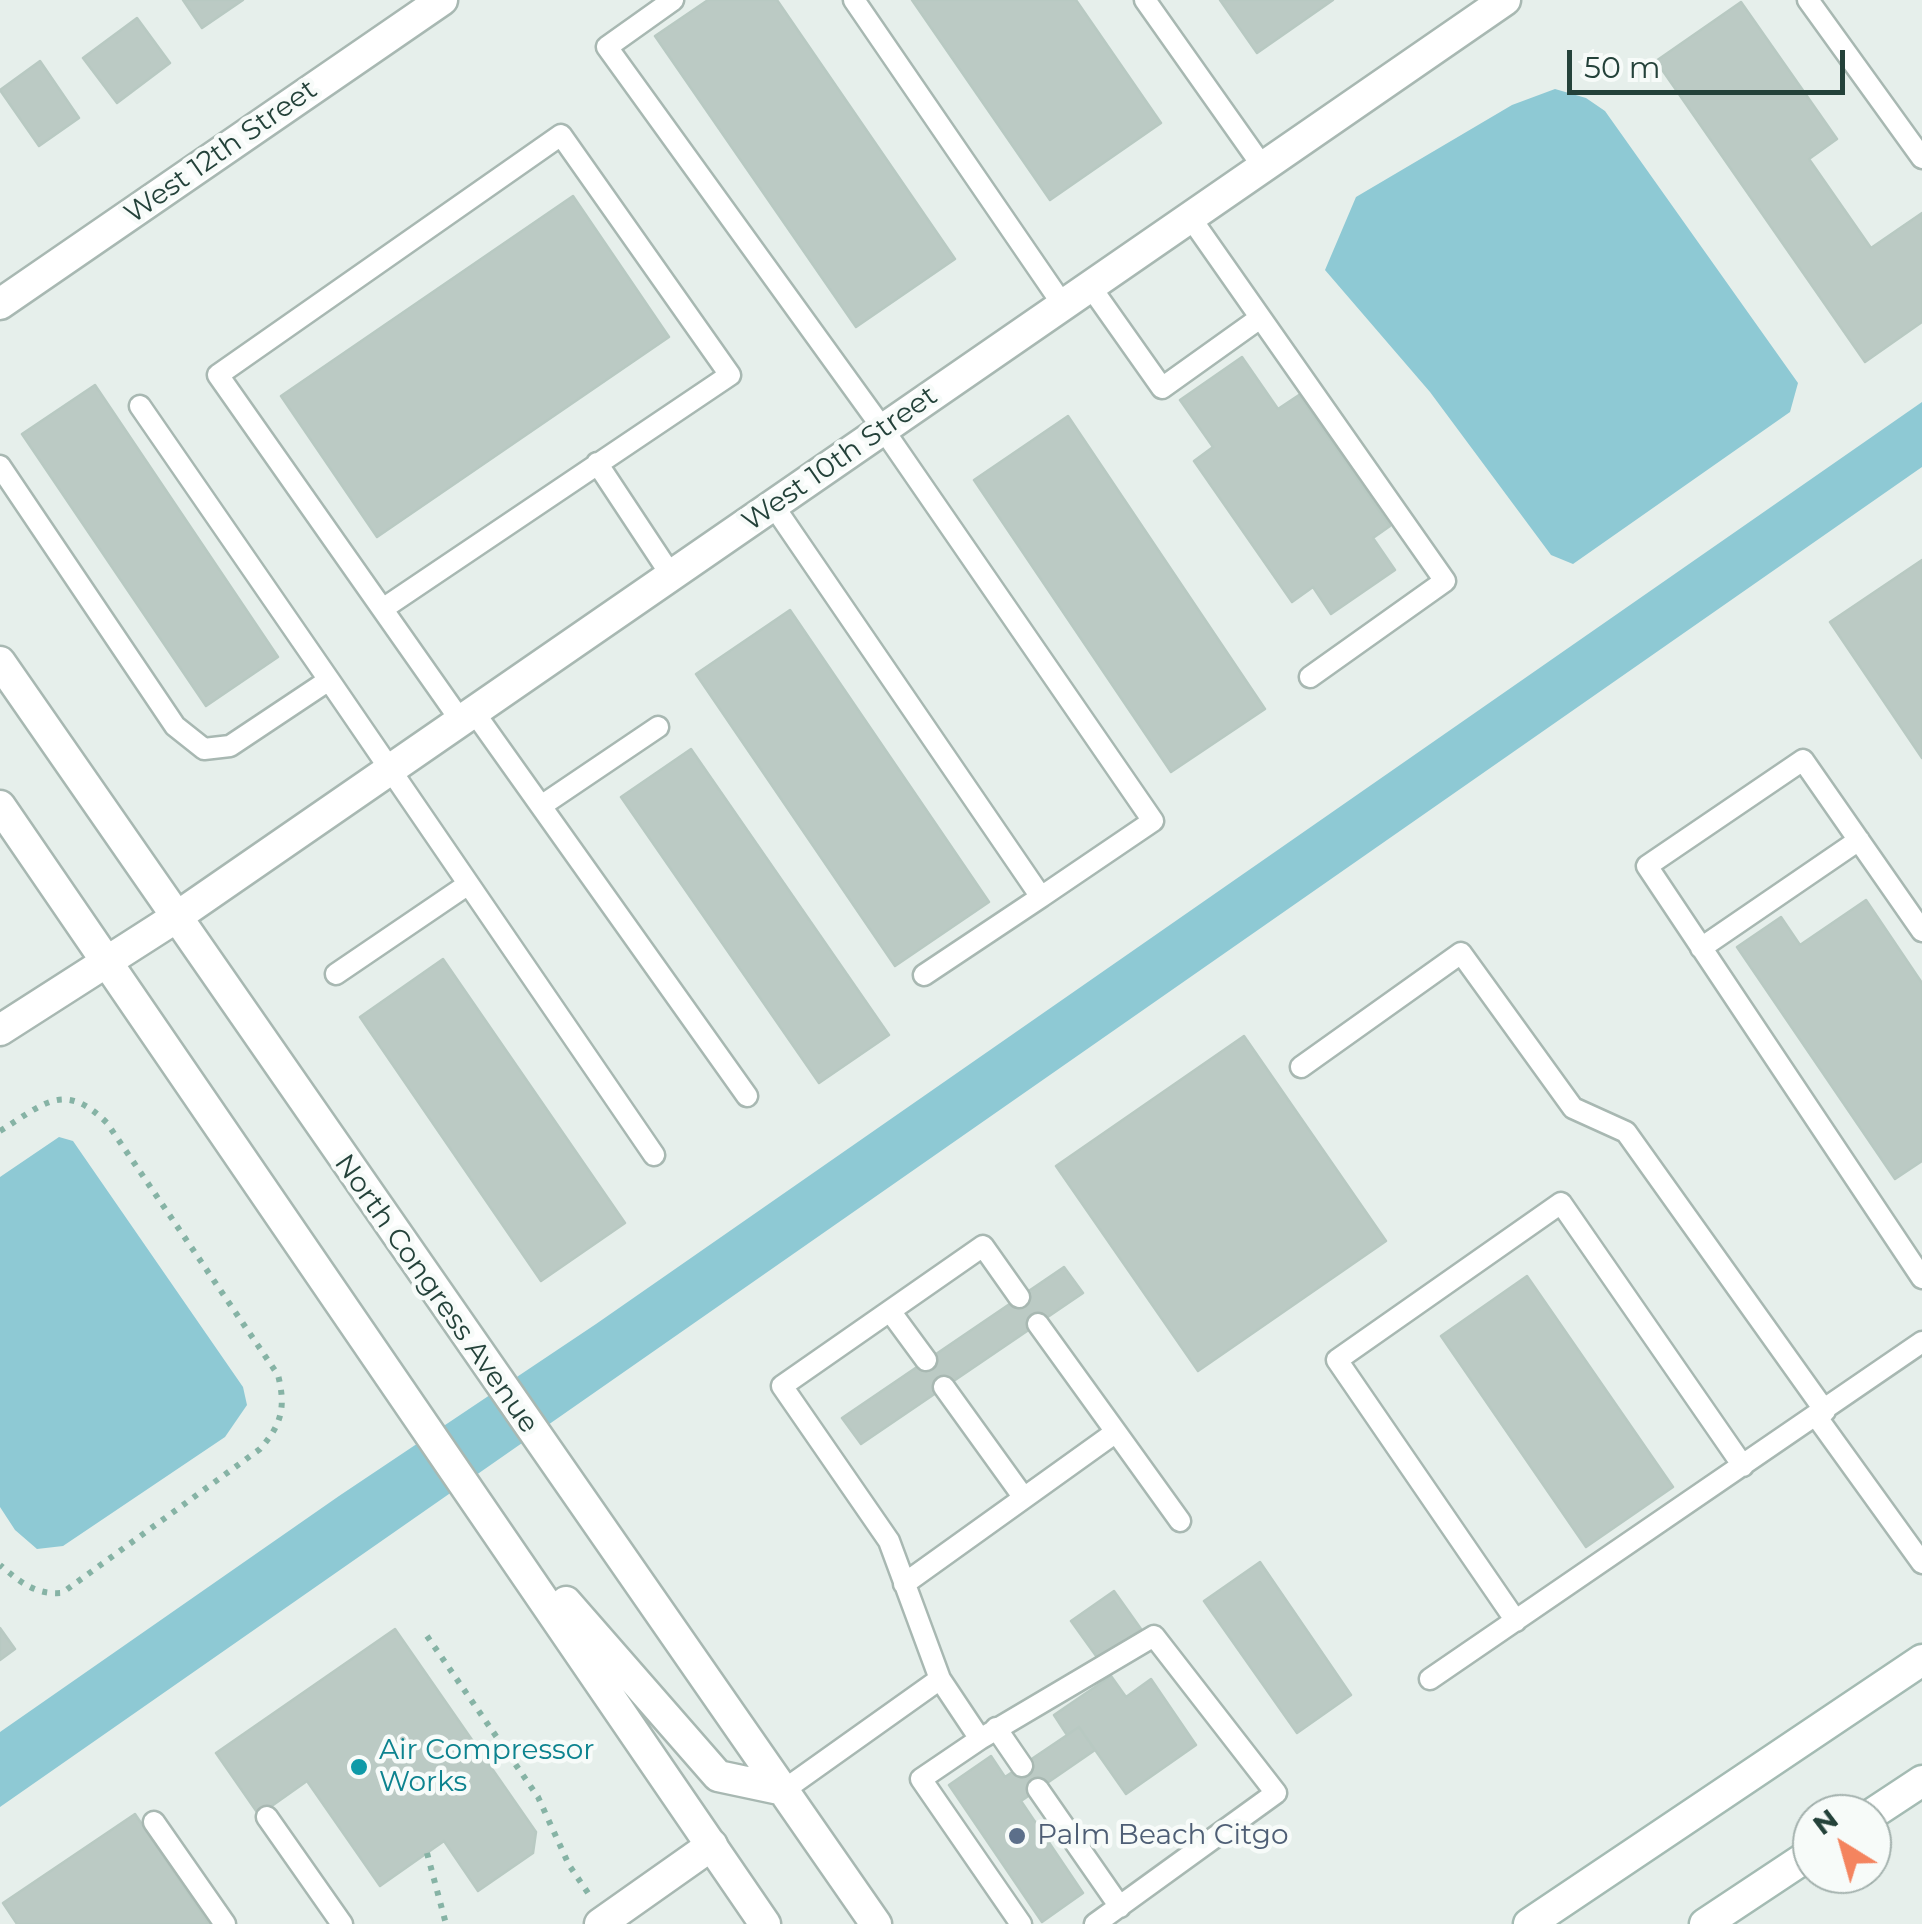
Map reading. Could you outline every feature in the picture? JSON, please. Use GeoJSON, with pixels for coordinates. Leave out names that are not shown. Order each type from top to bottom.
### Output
{"type":"FeatureCollection","features":[{"type":"Feature","properties":{"kind":"street","name":"West 12th Street"},"geometry":{"type":"LineString","coordinates":[[0,304],[442,0]]}},
{"type":"Feature","properties":{"kind":"street","name":"West 10th Street"},"geometry":{"type":"LineString","coordinates":[[0,1030],[176,918],[1190,218],[1493,3]]}},
{"type":"Feature","properties":{"kind":"street","name":"North Congress Avenue"},"geometry":{"type":"LineString","coordinates":[[0,662],[876,1924]]}},
{"type":"Feature","properties":{"kind":"street"},"geometry":{"type":"LineString","coordinates":[[0,806],[765,1924]]}},
{"type":"Feature","properties":{"kind":"street"},"geometry":{"type":"LineString","coordinates":[[474,1497],[718,1776],[784,1790]]}},
{"type":"Feature","properties":{"kind":"street"},"geometry":{"type":"LineString","coordinates":[[1529,1924],[1922,1660]]}},
{"type":"Feature","properties":{"kind":"street"},"geometry":{"type":"LineString","coordinates":[[1911,1788],[1922,1768]]}},
{"type":"Feature","properties":{"kind":"street"},"geometry":{"type":"LineString","coordinates":[[606,1922],[712,1845]]}},
{"type":"Feature","properties":{"kind":"street"},"geometry":{"type":"LineString","coordinates":[[1705,1924],[1792,1867]]}},
{"type":"Feature","properties":{"kind":"lane"},"geometry":{"type":"LineString","coordinates":[[673,0],[607,46],[883,429],[1152,821],[924,975]]}},
{"type":"Feature","properties":{"kind":"lane"},"geometry":{"type":"LineString","coordinates":[[854,0],[1063,305]]}},
{"type":"Feature","properties":{"kind":"lane"},"geometry":{"type":"LineString","coordinates":[[1145,0],[1263,167]]}},
{"type":"Feature","properties":{"kind":"lane"},"geometry":{"type":"LineString","coordinates":[[1808,0],[1922,158]]}},
{"type":"Feature","properties":{"kind":"lane"},"geometry":{"type":"LineString","coordinates":[[384,608],[730,375],[560,135],[218,375],[384,608],[541,806],[746,1096]]}},
{"type":"Feature","properties":{"kind":"lane"},"geometry":{"type":"LineString","coordinates":[[1190,218],[1445,582],[1310,676]]}},
{"type":"Feature","properties":{"kind":"lane"},"geometry":{"type":"LineString","coordinates":[[1090,286],[1162,388],[1260,318]]}},
{"type":"Feature","properties":{"kind":"lane"},"geometry":{"type":"LineString","coordinates":[[140,406],[654,1155]]}},
{"type":"Feature","properties":{"kind":"lane"},"geometry":{"type":"LineString","coordinates":[[597,462],[672,576]]}},
{"type":"Feature","properties":{"kind":"lane"},"geometry":{"type":"LineString","coordinates":[[0,466],[174,726],[204,748],[230,746],[328,680]]}},
{"type":"Feature","properties":{"kind":"lane"},"geometry":{"type":"LineString","coordinates":[[774,505],[1042,897]]}},
{"type":"Feature","properties":{"kind":"lane"},"geometry":{"type":"LineString","coordinates":[[541,806],[658,727]]}},
{"type":"Feature","properties":{"kind":"lane"},"geometry":{"type":"LineString","coordinates":[[1922,931],[1803,760],[1647,866],[1914,1251],[1922,1278]]}},
{"type":"Feature","properties":{"kind":"lane"},"geometry":{"type":"LineString","coordinates":[[1701,948],[1859,840]]}},
{"type":"Feature","properties":{"kind":"lane"},"geometry":{"type":"LineString","coordinates":[[336,974],[467,885]]}},
{"type":"Feature","properties":{"kind":"lane"},"geometry":{"type":"LineString","coordinates":[[1301,1067],[1461,953],[1573,1108],[1626,1132],[1922,1563]]}},
{"type":"Feature","properties":{"kind":"lane"},"geometry":{"type":"LineString","coordinates":[[1516,1621],[1337,1360],[1561,1203],[1743,1466]]}},
{"type":"Feature","properties":{"kind":"lane"},"geometry":{"type":"LineString","coordinates":[[1020,1297],[982,1246],[782,1386],[889,1541],[940,1678],[988,1734],[1022,1766]]}},
{"type":"Feature","properties":{"kind":"lane"},"geometry":{"type":"LineString","coordinates":[[890,1311],[926,1360]]}},
{"type":"Feature","properties":{"kind":"lane"},"geometry":{"type":"LineString","coordinates":[[1038,1324],[1180,1522]]}},
{"type":"Feature","properties":{"kind":"lane"},"geometry":{"type":"LineString","coordinates":[[1430,1680],[1922,1342]]}},
{"type":"Feature","properties":{"kind":"lane"},"geometry":{"type":"LineString","coordinates":[[944,1388],[1024,1498]]}},
{"type":"Feature","properties":{"kind":"lane"},"geometry":{"type":"LineString","coordinates":[[904,1584],[1116,1432]]}},
{"type":"Feature","properties":{"kind":"lane"},"geometry":{"type":"LineString","coordinates":[[1021,1924],[921,1779],[988,1734],[1154,1636],[1276,1793],[1096,1924]]}},
{"type":"Feature","properties":{"kind":"lane"},"geometry":{"type":"LineString","coordinates":[[784,1790],[940,1678]]}},
{"type":"Feature","properties":{"kind":"lane"},"geometry":{"type":"LineString","coordinates":[[1038,1789],[1120,1907]]}},
{"type":"Feature","properties":{"kind":"lane"},"geometry":{"type":"LineString","coordinates":[[267,1817],[342,1924]]}},
{"type":"Feature","properties":{"kind":"lane"},"geometry":{"type":"LineString","coordinates":[[154,1822],[225,1924]]}},
{"type":"Feature","properties":{"kind":"path"},"geometry":{"type":"LineString","coordinates":[[0,1131],[51,1099],[71,1098],[99,1115],[278,1375],[283,1409],[278,1428],[260,1449],[62,1594],[43,1594],[0,1565]]}},
{"type":"Feature","properties":{"kind":"path"},"geometry":{"type":"LineString","coordinates":[[427,1636],[538,1797],[569,1865],[606,1922]]}},
{"type":"Feature","properties":{"kind":"path"},"geometry":{"type":"LineString","coordinates":[[427,1852],[446,1924]]}},
{"type":"Feature","properties":{"kind":"water"},"geometry":{"type":"Polygon","coordinates":[[[1555,89],[1586,98],[1605,111],[1798,383],[1790,412],[1573,564],[1551,555],[1430,392],[1325,270],[1356,197],[1512,105],[1555,89]]]}},
{"type":"Feature","properties":{"kind":"water"},"geometry":{"type":"Polygon","coordinates":[[[1922,402],[1922,467],[0,1807],[0,1732],[339,1496],[596,1324],[1922,402]]]}},
{"type":"Feature","properties":{"kind":"water"},"geometry":{"type":"Polygon","coordinates":[[[59,1137],[73,1141],[243,1387],[247,1405],[225,1437],[63,1546],[37,1549],[15,1530],[0,1507],[0,1177],[59,1137]]]}},
{"type":"Feature","properties":{"kind":"building"},"geometry":{"type":"Polygon","coordinates":[[[183,0],[243,0],[202,28],[183,0]]]}},
{"type":"Feature","properties":{"kind":"building"},"geometry":{"type":"Polygon","coordinates":[[[708,0],[777,0],[955,259],[856,327],[655,36],[708,0]]]}},
{"type":"Feature","properties":{"kind":"building"},"geometry":{"type":"Polygon","coordinates":[[[912,0],[1076,0],[1161,123],[1050,200],[912,0]]]}},
{"type":"Feature","properties":{"kind":"building"},"geometry":{"type":"Polygon","coordinates":[[[1220,0],[1333,0],[1257,53],[1220,0]]]}},
{"type":"Feature","properties":{"kind":"building"},"geometry":{"type":"Polygon","coordinates":[[[1741,2],[1837,139],[1809,159],[1871,248],[1922,213],[1922,322],[1865,362],[1656,61],[1741,2]]]}},
{"type":"Feature","properties":{"kind":"building"},"geometry":{"type":"Polygon","coordinates":[[[137,18],[170,63],[117,103],[83,58],[137,18]]]}},
{"type":"Feature","properties":{"kind":"building"},"geometry":{"type":"Polygon","coordinates":[[[40,61],[79,118],[39,146],[0,90],[40,61]]]}},
{"type":"Feature","properties":{"kind":"building"},"geometry":{"type":"Polygon","coordinates":[[[573,196],[669,337],[377,537],[281,396],[573,196]]]}},
{"type":"Feature","properties":{"kind":"building"},"geometry":{"type":"Polygon","coordinates":[[[1242,357],[1278,409],[1299,395],[1390,526],[1373,538],[1395,570],[1331,614],[1313,587],[1292,602],[1194,461],[1213,447],[1180,400],[1242,357]]]}},
{"type":"Feature","properties":{"kind":"building"},"geometry":{"type":"Polygon","coordinates":[[[95,385],[278,657],[206,706],[22,434],[95,385]]]}},
{"type":"Feature","properties":{"kind":"building"},"geometry":{"type":"Polygon","coordinates":[[[1068,416],[1265,709],[1171,772],[974,480],[1068,416]]]}},
{"type":"Feature","properties":{"kind":"building"},"geometry":{"type":"Polygon","coordinates":[[[1922,560],[1922,758],[1830,622],[1922,560]]]}},
{"type":"Feature","properties":{"kind":"building"},"geometry":{"type":"Polygon","coordinates":[[[790,610],[989,902],[895,966],[696,674],[790,610]]]}},
{"type":"Feature","properties":{"kind":"building"},"geometry":{"type":"Polygon","coordinates":[[[691,749],[889,1035],[819,1083],[621,797],[691,749]]]}},
{"type":"Feature","properties":{"kind":"building"},"geometry":{"type":"Polygon","coordinates":[[[1866,900],[1922,983],[1922,1161],[1895,1179],[1737,947],[1781,917],[1800,945],[1866,900]]]}},
{"type":"Feature","properties":{"kind":"building"},"geometry":{"type":"Polygon","coordinates":[[[443,959],[625,1223],[541,1281],[360,1017],[443,959]]]}},
{"type":"Feature","properties":{"kind":"building"},"geometry":{"type":"Polygon","coordinates":[[[1244,1036],[1386,1241],[1198,1371],[1056,1166],[1244,1036]]]}},
{"type":"Feature","properties":{"kind":"building"},"geometry":{"type":"Polygon","coordinates":[[[1064,1267],[1083,1293],[861,1444],[842,1418],[1064,1267]]]}},
{"type":"Feature","properties":{"kind":"building"},"geometry":{"type":"Polygon","coordinates":[[[1527,1276],[1673,1487],[1586,1547],[1441,1336],[1527,1276]]]}},
{"type":"Feature","properties":{"kind":"building"},"geometry":{"type":"Polygon","coordinates":[[[1260,1562],[1351,1695],[1297,1733],[1204,1601],[1260,1562]]]}},
{"type":"Feature","properties":{"kind":"building"},"geometry":{"type":"Polygon","coordinates":[[[1114,1591],[1141,1629],[1099,1660],[1071,1621],[1114,1591]]]}},
{"type":"Feature","properties":{"kind":"building"},"geometry":{"type":"Polygon","coordinates":[[[0,1628],[15,1649],[0,1660],[0,1628]]]}},
{"type":"Feature","properties":{"kind":"building","name":"Air Compressor Works"},"geometry":{"type":"Polygon","coordinates":[[[395,1629],[536,1832],[533,1853],[478,1891],[444,1841],[380,1886],[307,1781],[259,1815],[216,1753],[395,1629]]]}},
{"type":"Feature","properties":{"kind":"building"},"geometry":{"type":"Polygon","coordinates":[[[1111,1676],[1126,1697],[1151,1679],[1196,1745],[1126,1794],[1079,1727],[1067,1735],[1054,1715],[1111,1676]]]}},
{"type":"Feature","properties":{"kind":"building"},"geometry":{"type":"Polygon","coordinates":[[[1079,1727],[1095,1750],[1021,1801],[1083,1893],[1042,1922],[949,1785],[991,1756],[1005,1777],[1079,1727]]]}},
{"type":"Feature","properties":{"kind":"building"},"geometry":{"type":"Polygon","coordinates":[[[135,1814],[209,1924],[17,1924],[3,1903],[135,1814]]]}},
{"type":"Feature","properties":{"kind":"place","name":"Air Compressor Works"},"geometry":{"type":"Point","coordinates":[359,1767]}},
{"type":"Feature","properties":{"kind":"place","name":"Palm Beach Citgo"},"geometry":{"type":"Point","coordinates":[1017,1836]}}]}
